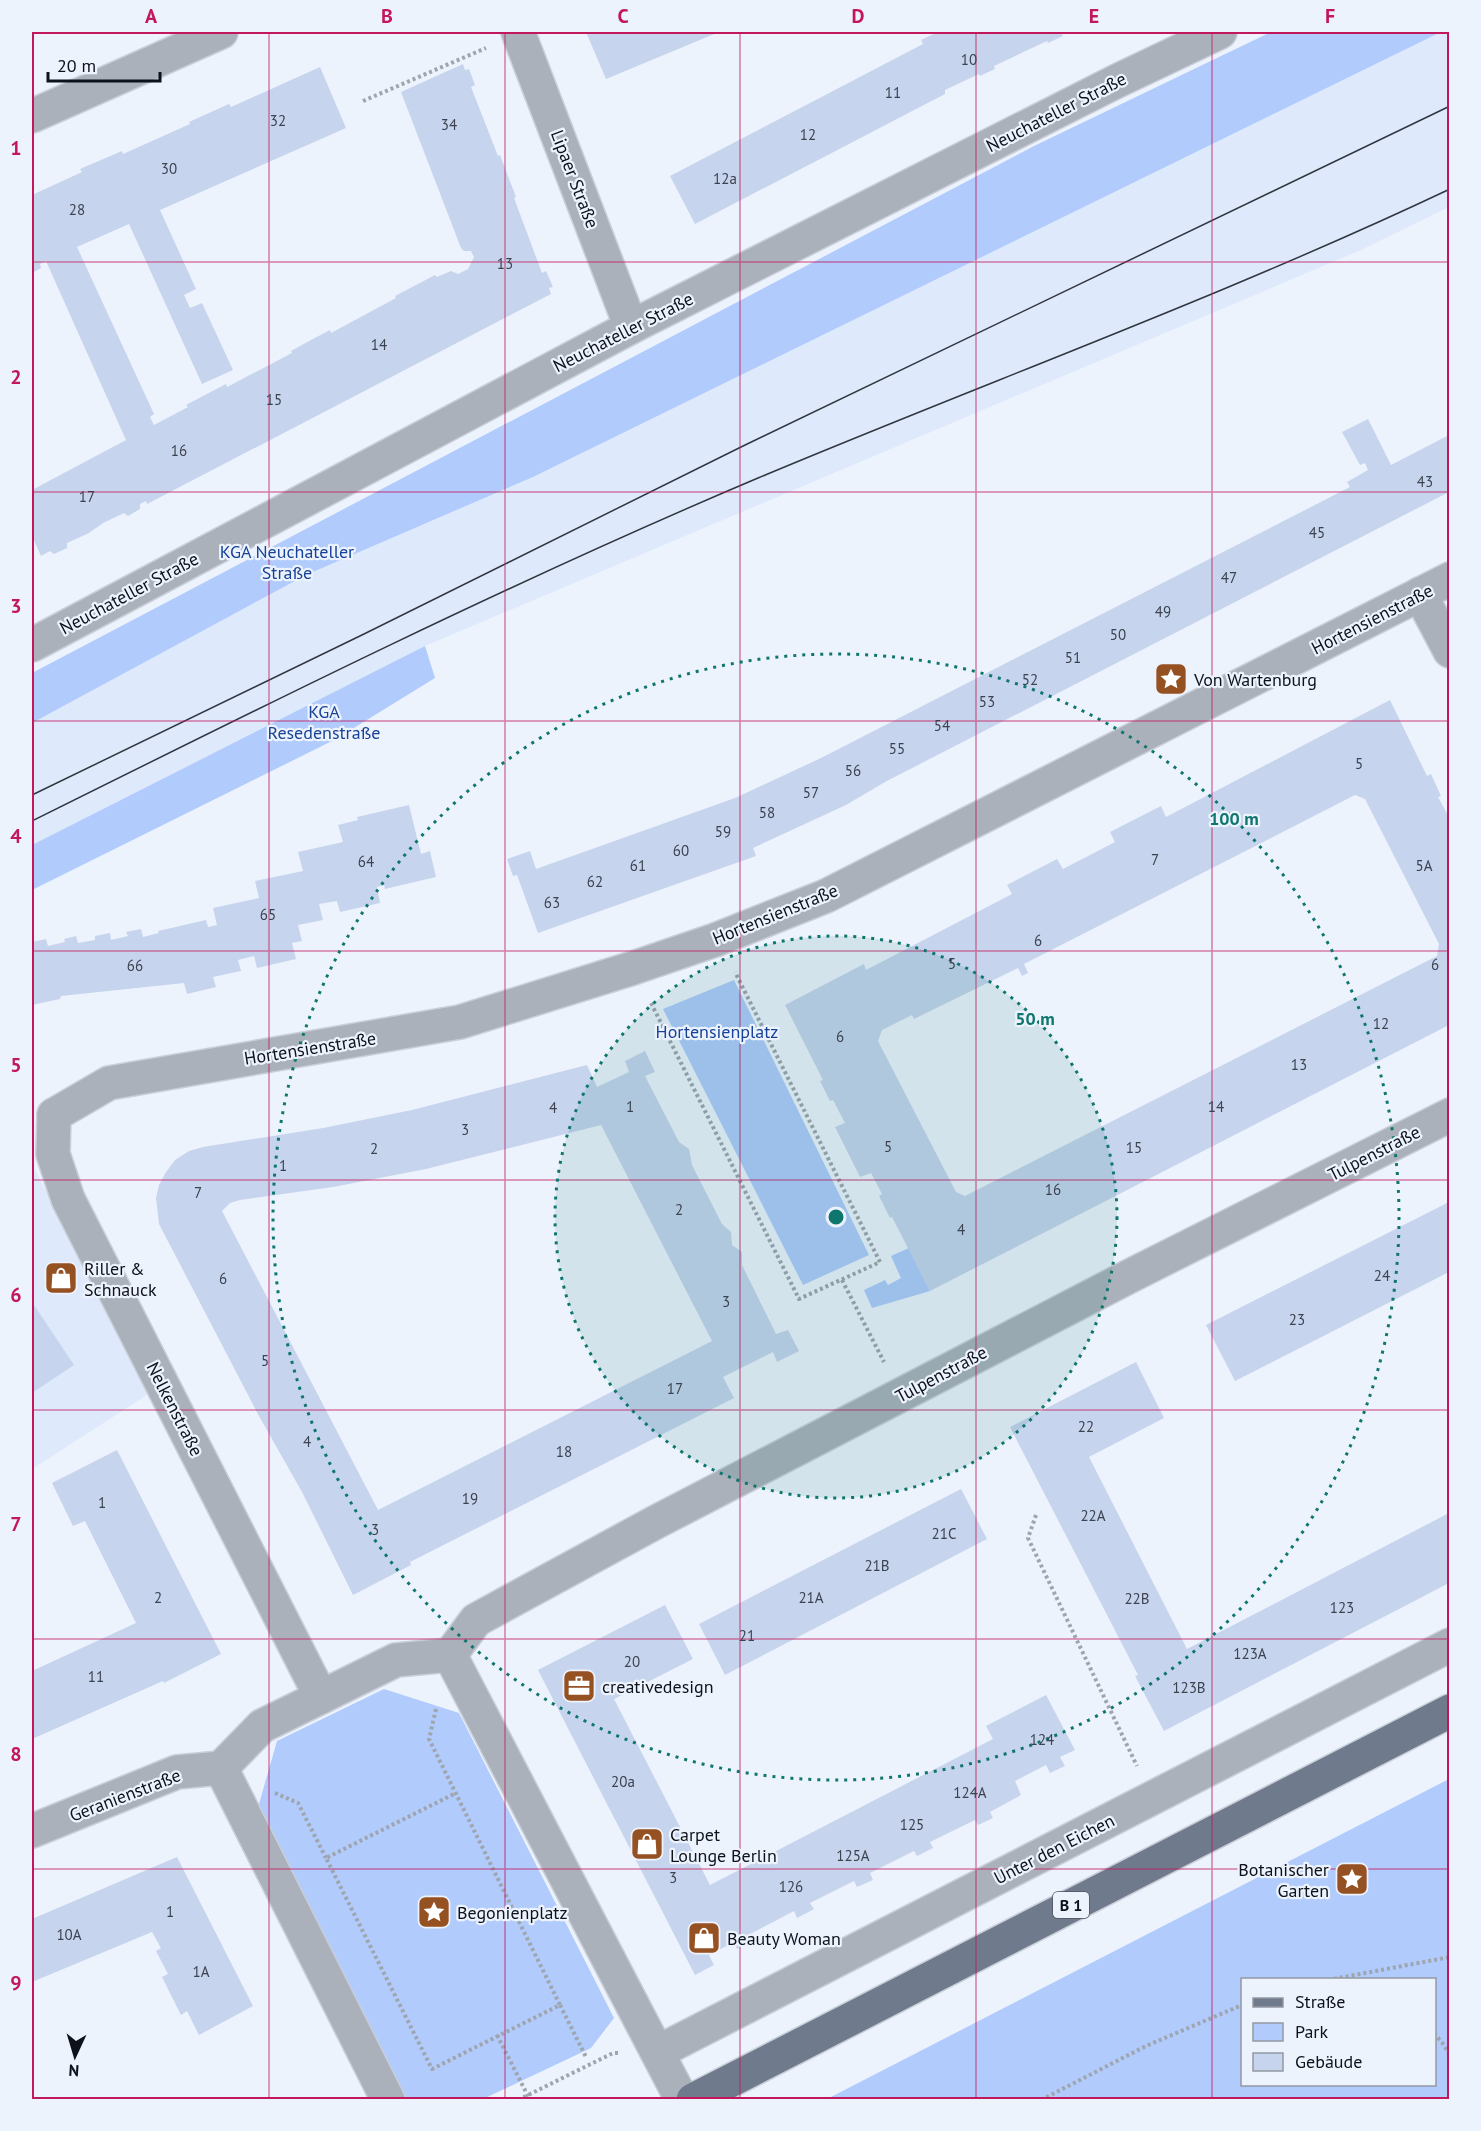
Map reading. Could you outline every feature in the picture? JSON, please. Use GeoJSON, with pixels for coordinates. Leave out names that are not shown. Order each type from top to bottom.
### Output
{"type":"FeatureCollection","features":[{"type":"Feature","properties":{"kind":"main road","name":"B 1"},"geometry":{"type":"LineString","coordinates":[[693,2100],[1449,1712]]}},
{"type":"Feature","properties":{"kind":"street"},"geometry":{"type":"LineString","coordinates":[[32,116],[221,32]]}},
{"type":"Feature","properties":{"kind":"street","name":"Neuchateller Straße"},"geometry":{"type":"LineString","coordinates":[[32,645],[631,327],[1107,86],[1220,32]]}},
{"type":"Feature","properties":{"kind":"street","name":"Lipaer Straße"},"geometry":{"type":"LineString","coordinates":[[505,38],[631,327]]}},
{"type":"Feature","properties":{"kind":"street","name":"Hortensienstraße"},"geometry":{"type":"LineString","coordinates":[[43,1109],[110,1083],[460,1022],[633,968],[715,939],[826,896],[1449,579]]}},
{"type":"Feature","properties":{"kind":"street"},"geometry":{"type":"LineString","coordinates":[[1420,594],[1449,651]]}},
{"type":"Feature","properties":{"kind":"street","name":"Nelkenstraße"},"geometry":{"type":"LineString","coordinates":[[43,1109],[53,1154],[68,1199],[321,1697]]}},
{"type":"Feature","properties":{"kind":"street","name":"Tulpenstraße"},"geometry":{"type":"LineString","coordinates":[[450,1655],[476,1620],[646,1528],[1120,1281],[1449,1115]]}},
{"type":"Feature","properties":{"kind":"street","name":"Unter den Eichen"},"geometry":{"type":"LineString","coordinates":[[658,2052],[1449,1646]]}},
{"type":"Feature","properties":{"kind":"street"},"geometry":{"type":"LineString","coordinates":[[388,2100],[221,1767],[262,1726],[396,1660],[450,1655],[682,2100]]}},
{"type":"Feature","properties":{"kind":"street","name":"Geranienstraße"},"geometry":{"type":"LineString","coordinates":[[32,1831],[177,1772],[221,1767]]}},
{"type":"Feature","properties":{"kind":"path"},"geometry":{"type":"LineString","coordinates":[[363,101],[505,38]]}},
{"type":"Feature","properties":{"kind":"path"},"geometry":{"type":"LineString","coordinates":[[651,1003],[799,1299],[880,1262],[735,972]]}},
{"type":"Feature","properties":{"kind":"path"},"geometry":{"type":"LineString","coordinates":[[842,1280],[885,1366]]}},
{"type":"Feature","properties":{"kind":"path"},"geometry":{"type":"LineString","coordinates":[[1036,1515],[1028,1538],[1138,1770]]}},
{"type":"Feature","properties":{"kind":"path"},"geometry":{"type":"LineString","coordinates":[[437,1707],[429,1739],[454,1794],[586,2057]]}},
{"type":"Feature","properties":{"kind":"path"},"geometry":{"type":"LineString","coordinates":[[454,1794],[326,1858],[432,2068],[560,2005]]}},
{"type":"Feature","properties":{"kind":"path"},"geometry":{"type":"LineString","coordinates":[[1339,1978],[1449,1957]]}},
{"type":"Feature","properties":{"kind":"path"},"geometry":{"type":"LineString","coordinates":[[1041,2100],[1146,2046],[1241,2005]]}},
{"type":"Feature","properties":{"kind":"path"},"geometry":{"type":"LineString","coordinates":[[496,2035],[529,2097]]}},
{"type":"Feature","properties":{"kind":"path"},"geometry":{"type":"LineString","coordinates":[[1436,2035],[1444,2044],[1449,2055]]}},
{"type":"Feature","properties":{"kind":"path"},"geometry":{"type":"LineString","coordinates":[[518,2100],[529,2097],[613,2053],[658,2052]]}},
{"type":"Feature","properties":{"kind":"shaded area"},"geometry":{"type":"Polygon","coordinates":[[[1441,32],[1449,32],[1449,207],[1361,250],[425,646],[32,845],[32,723],[306,575],[533,477],[1441,32]]]}},
{"type":"Feature","properties":{"kind":"shaded area","name":"Riller & Schnauck"},"geometry":{"type":"Polygon","coordinates":[[[32,1164],[150,1393],[32,1469],[32,1164]]]}},
{"type":"Feature","properties":{"kind":"green space","name":"KGA Neuchateller Straße"},"geometry":{"type":"Polygon","coordinates":[[[1271,32],[1441,32],[533,477],[306,575],[32,723],[32,673],[1034,146],[1271,32]]]}},
{"type":"Feature","properties":{"kind":"green space","name":"KGA Resedenstraße"},"geometry":{"type":"Polygon","coordinates":[[[425,646],[435,678],[336,739],[32,890],[32,845],[425,646]]]}},
{"type":"Feature","properties":{"kind":"green space","name":"Hortensienplatz"},"geometry":{"type":"Polygon","coordinates":[[[734,980],[869,1255],[803,1285],[663,1009],[734,980]]]}},
{"type":"Feature","properties":{"kind":"green space"},"geometry":{"type":"Polygon","coordinates":[[[909,1248],[930,1291],[872,1308],[864,1290],[885,1280],[888,1285],[901,1278],[891,1256],[909,1248]]]}},
{"type":"Feature","properties":{"kind":"green space","name":"Begonienplatz"},"geometry":{"type":"Polygon","coordinates":[[[384,1689],[459,1713],[614,2018],[591,2048],[483,2099],[400,2099],[255,1818],[277,1741],[384,1689]]]}},
{"type":"Feature","properties":{"kind":"green space","name":"Botanischer Garten"},"geometry":{"type":"Polygon","coordinates":[[[1449,1779],[1449,2099],[827,2099],[1449,1779]]]}},
{"type":"Feature","properties":{"kind":"building"},"geometry":{"type":"Polygon","coordinates":[[[586,32],[719,32],[606,79],[586,32]]]}},
{"type":"Feature","properties":{"kind":"building"},"geometry":{"type":"Polygon","coordinates":[[[938,32],[1065,32],[1061,33],[1063,36],[994,66],[995,69],[945,90],[945,94],[695,224],[670,176],[923,44],[921,40],[938,32]]]}},
{"type":"Feature","properties":{"kind":"building"},"geometry":{"type":"Polygon","coordinates":[[[463,64],[465,70],[469,69],[475,85],[471,87],[498,156],[500,155],[542,273],[546,271],[553,287],[549,288],[551,294],[147,504],[146,501],[140,504],[140,509],[128,516],[124,513],[103,523],[89,533],[67,543],[67,548],[54,554],[50,551],[41,556],[32,536],[32,490],[126,440],[46,261],[40,264],[41,268],[32,273],[32,195],[82,172],[80,169],[122,151],[123,154],[229,104],[231,107],[320,67],[346,128],[160,210],[196,289],[184,295],[190,308],[202,303],[233,370],[202,384],[129,224],[77,247],[154,414],[150,417],[154,425],[188,407],[186,405],[226,384],[227,387],[330,330],[331,333],[435,275],[437,277],[451,271],[458,274],[468,269],[474,257],[471,251],[464,251],[461,248],[401,92],[463,64]]]}},
{"type":"Feature","properties":{"kind":"building"},"geometry":{"type":"Polygon","coordinates":[[[1368,419],[1391,465],[1449,435],[1449,492],[885,782],[846,805],[753,848],[756,856],[538,933],[517,875],[513,876],[507,859],[530,851],[536,869],[735,798],[821,758],[1350,487],[1347,482],[1368,470],[1365,463],[1360,465],[1342,432],[1368,419]]]}},
{"type":"Feature","properties":{"kind":"building"},"geometry":{"type":"Polygon","coordinates":[[[1390,700],[1427,776],[1431,774],[1441,796],[1438,797],[1449,817],[1449,1025],[930,1291],[879,1196],[882,1194],[871,1173],[860,1177],[835,1127],[845,1123],[833,1100],[830,1101],[820,1081],[823,1080],[785,1005],[864,964],[866,970],[1012,894],[1007,885],[1057,859],[1063,869],[1115,842],[1110,832],[1161,806],[1166,817],[1390,700]],[[1355,795],[1024,964],[1028,973],[1022,976],[1018,968],[914,1019],[912,1015],[882,1030],[878,1041],[956,1192],[965,1196],[1437,956],[1439,944],[1365,799],[1355,795]]]}},
{"type":"Feature","properties":{"kind":"building"},"geometry":{"type":"Polygon","coordinates":[[[409,805],[421,854],[430,851],[436,877],[385,889],[384,885],[377,887],[380,903],[340,912],[337,901],[319,904],[323,920],[298,925],[302,941],[292,943],[296,959],[257,968],[254,956],[238,960],[241,971],[213,977],[216,987],[187,994],[184,983],[61,996],[60,999],[32,1005],[32,942],[46,939],[48,946],[65,942],[64,939],[76,936],[78,943],[95,940],[95,936],[110,933],[111,940],[128,936],[126,932],[141,929],[143,937],[159,933],[158,931],[206,920],[208,927],[217,925],[213,908],[259,898],[255,881],[303,871],[298,852],[343,842],[338,825],[358,820],[357,817],[409,805]]]}},
{"type":"Feature","properties":{"kind":"building"},"geometry":{"type":"Polygon","coordinates":[[[645,1051],[655,1072],[645,1076],[679,1142],[689,1149],[692,1165],[722,1224],[731,1232],[732,1245],[742,1252],[742,1265],[776,1334],[788,1330],[799,1351],[777,1362],[773,1352],[723,1377],[734,1398],[410,1562],[411,1565],[353,1595],[302,1492],[259,1416],[159,1224],[156,1198],[159,1185],[175,1160],[189,1151],[203,1147],[323,1128],[412,1110],[587,1065],[597,1087],[629,1072],[625,1061],[645,1051]],[[601,1125],[426,1169],[333,1187],[240,1200],[230,1203],[222,1211],[378,1510],[712,1341],[601,1125]]]}},
{"type":"Feature","properties":{"kind":"building"},"geometry":{"type":"Polygon","coordinates":[[[1449,1202],[1449,1272],[1235,1381],[1206,1325],[1449,1202]]]}},
{"type":"Feature","properties":{"kind":"building"},"geometry":{"type":"Polygon","coordinates":[[[32,1302],[74,1365],[32,1393],[32,1302]]]}},
{"type":"Feature","properties":{"kind":"building"},"geometry":{"type":"Polygon","coordinates":[[[1136,1362],[1164,1418],[1089,1457],[1187,1649],[1449,1513],[1449,1583],[1164,1731],[1135,1676],[1138,1675],[1010,1427],[1136,1362]]]}},
{"type":"Feature","properties":{"kind":"building"},"geometry":{"type":"Polygon","coordinates":[[[117,1450],[221,1654],[164,1683],[163,1681],[32,1739],[32,1671],[136,1623],[85,1521],[73,1526],[52,1483],[117,1450]]]}},
{"type":"Feature","properties":{"kind":"building"},"geometry":{"type":"Polygon","coordinates":[[[961,1489],[987,1539],[725,1675],[699,1624],[961,1489]]]}},
{"type":"Feature","properties":{"kind":"building"},"geometry":{"type":"Polygon","coordinates":[[[665,1605],[693,1659],[614,1699],[710,1885],[993,1739],[986,1726],[1046,1695],[1075,1750],[1060,1757],[1065,1766],[1050,1773],[1046,1765],[1015,1781],[1021,1795],[990,1812],[993,1818],[978,1825],[975,1820],[930,1842],[933,1848],[917,1856],[914,1851],[870,1873],[873,1880],[857,1887],[854,1881],[810,1903],[814,1909],[797,1918],[794,1911],[750,1934],[754,1940],[737,1949],[734,1942],[709,1955],[714,1965],[695,1975],[538,1670],[665,1605]]]}},
{"type":"Feature","properties":{"kind":"building"},"geometry":{"type":"Polygon","coordinates":[[[177,1857],[253,2006],[199,2035],[187,2011],[181,2015],[162,1977],[168,1974],[156,1951],[161,1948],[152,1932],[32,1982],[32,1919],[177,1857]]]}},
{"type":"Feature","properties":{"kind":"tram line"},"geometry":{"type":"LineString","coordinates":[[32,795],[741,447],[1450,106]]}},
{"type":"Feature","properties":{"kind":"tram line"},"geometry":{"type":"LineString","coordinates":[[32,821],[392,644],[574,559],[758,478],[1279,266],[1450,189]]}},
{"type":"Feature","properties":{"kind":"place","name":"Von Wartenburg"},"geometry":{"type":"Point","coordinates":[1171,679]}},
{"type":"Feature","properties":{"kind":"place","name":"Riller & Schnauck"},"geometry":{"type":"Point","coordinates":[61,1278]}},
{"type":"Feature","properties":{"kind":"place","name":"creativedesign"},"geometry":{"type":"Point","coordinates":[579,1686]}},
{"type":"Feature","properties":{"kind":"place","name":"Carpet Lounge Berlin"},"geometry":{"type":"Point","coordinates":[647,1844]}},
{"type":"Feature","properties":{"kind":"place","name":"Botanischer Garten"},"geometry":{"type":"Point","coordinates":[1352,1879]}},
{"type":"Feature","properties":{"kind":"place","name":"Begonienplatz"},"geometry":{"type":"Point","coordinates":[434,1912]}},
{"type":"Feature","properties":{"kind":"place","name":"Beauty Woman"},"geometry":{"type":"Point","coordinates":[704,1938]}}]}
